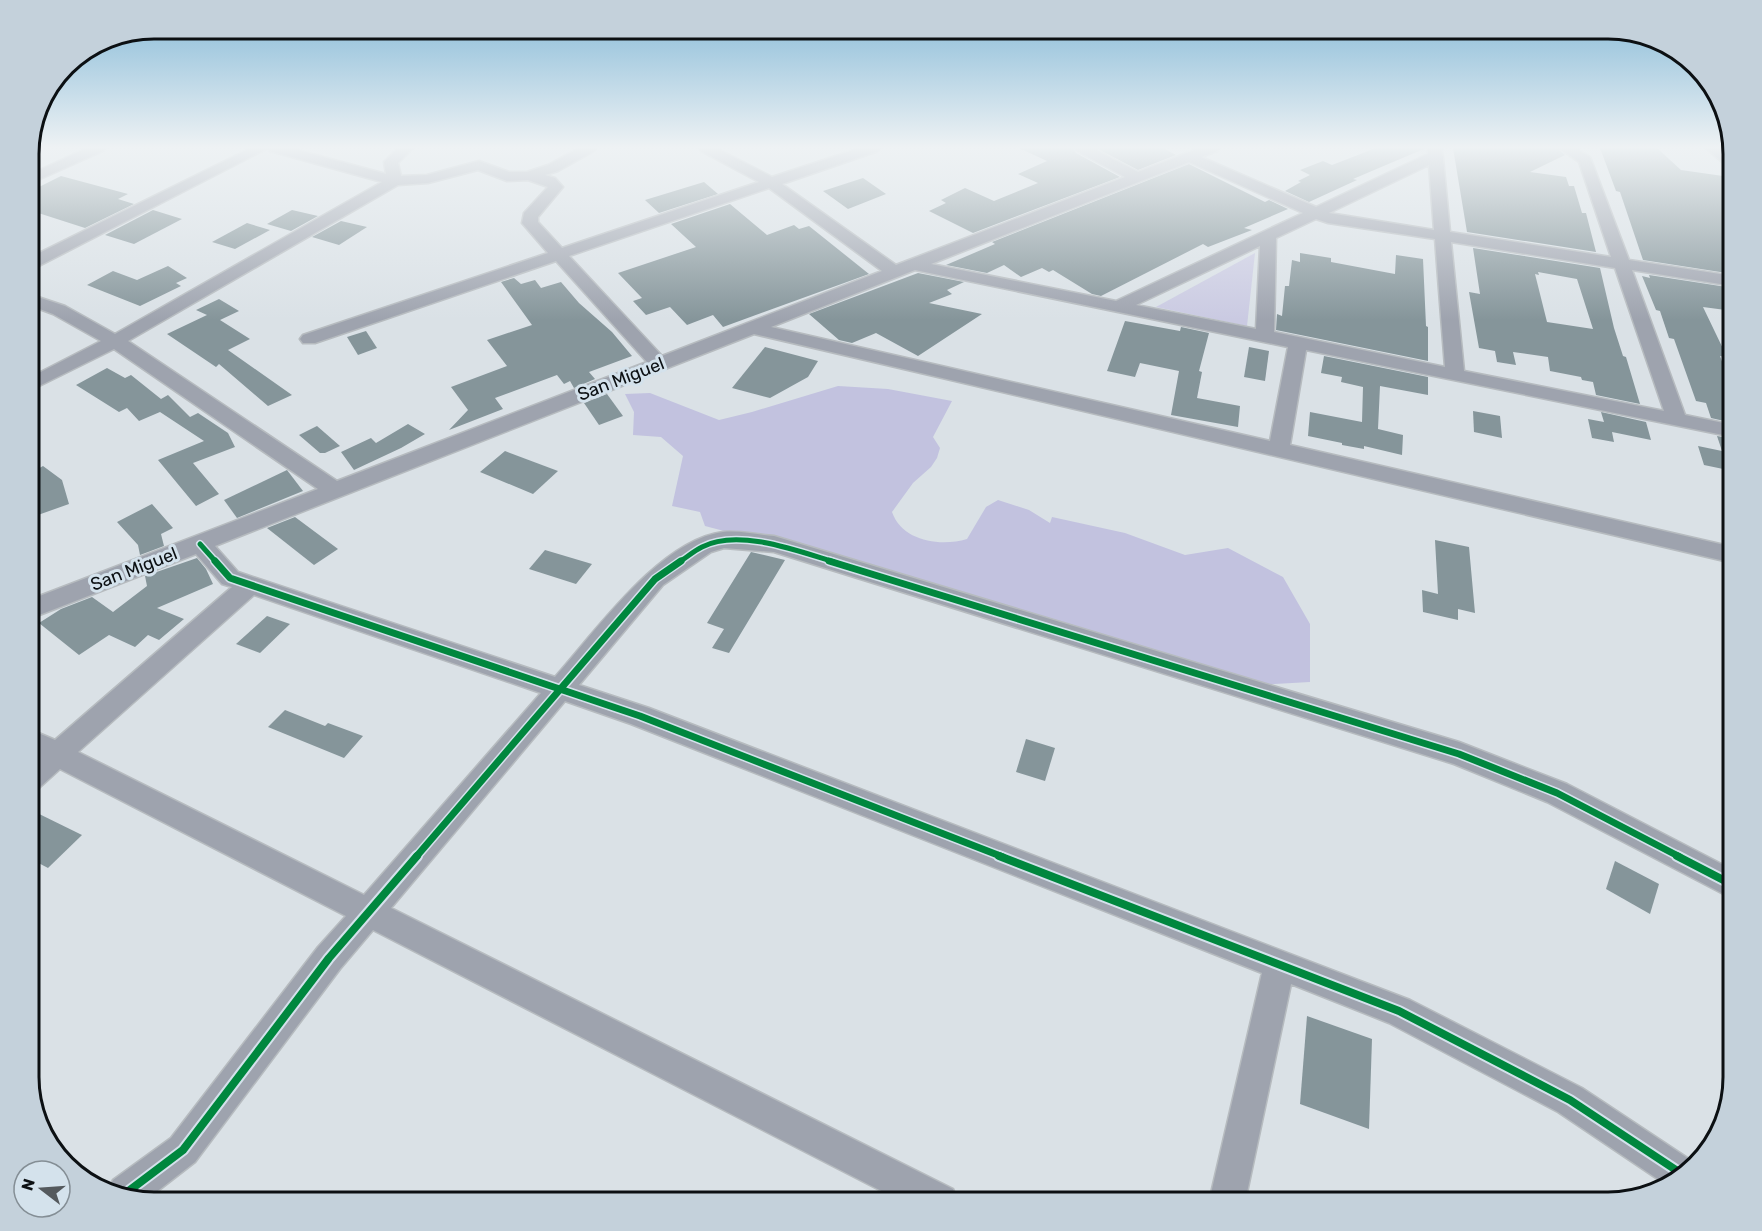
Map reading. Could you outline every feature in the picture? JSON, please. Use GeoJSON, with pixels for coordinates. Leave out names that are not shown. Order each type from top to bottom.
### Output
{"type":"FeatureCollection","features":[{"type":"Feature","properties":{"kind":"street"},"geometry":{"type":"LineString","coordinates":[[39,259],[146,205]]}},
{"type":"Feature","properties":{"kind":"street"},"geometry":{"type":"LineString","coordinates":[[39,380],[115,341],[352,205]]}},
{"type":"Feature","properties":{"kind":"street"},"geometry":{"type":"LineString","coordinates":[[539,205],[530,216],[530,223],[659,364]]}},
{"type":"Feature","properties":{"kind":"street"},"geometry":{"type":"LineString","coordinates":[[309,339],[702,205]]}},
{"type":"Feature","properties":{"kind":"street"},"geometry":{"type":"LineString","coordinates":[[802,205],[894,272]]}},
{"type":"Feature","properties":{"kind":"street","name":"San Miguel"},"geometry":{"type":"LineString","coordinates":[[39,606],[1064,205]]}},
{"type":"Feature","properties":{"kind":"street"},"geometry":{"type":"LineString","coordinates":[[1299,205],[1348,222],[1723,279]]}},
{"type":"Feature","properties":{"kind":"street"},"geometry":{"type":"LineString","coordinates":[[1117,307],[1327,205]]}},
{"type":"Feature","properties":{"kind":"street"},"geometry":{"type":"LineString","coordinates":[[1441,205],[1455,375]]}},
{"type":"Feature","properties":{"kind":"street"},"geometry":{"type":"LineString","coordinates":[[1602,205],[1677,420]]}},
{"type":"Feature","properties":{"kind":"street"},"geometry":{"type":"LineString","coordinates":[[1265,336],[1268,234]]}},
{"type":"Feature","properties":{"kind":"street"},"geometry":{"type":"LineString","coordinates":[[913,264],[1723,429]]}},
{"type":"Feature","properties":{"kind":"street"},"geometry":{"type":"LineString","coordinates":[[39,303],[59,310],[115,341],[336,491]]}},
{"type":"Feature","properties":{"kind":"street"},"geometry":{"type":"LineString","coordinates":[[753,328],[1723,552]]}},
{"type":"Feature","properties":{"kind":"street"},"geometry":{"type":"LineString","coordinates":[[1279,448],[1298,343]]}},
{"type":"Feature","properties":{"kind":"street"},"geometry":{"type":"LineString","coordinates":[[131,1190],[183,1150],[329,958],[655,579],[703,546],[724,540],[774,544],[1459,754],[1557,793],[1723,879]]}},
{"type":"Feature","properties":{"kind":"street"},"geometry":{"type":"LineString","coordinates":[[201,544],[230,578],[640,716],[1399,1011],[1570,1100],[1676,1170]]}},
{"type":"Feature","properties":{"kind":"street"},"geometry":{"type":"LineString","coordinates":[[39,770],[250,585]]}},
{"type":"Feature","properties":{"kind":"street"},"geometry":{"type":"LineString","coordinates":[[39,745],[918,1192]]}},
{"type":"Feature","properties":{"kind":"street"},"geometry":{"type":"LineString","coordinates":[[1229,1192],[1279,966]]}},
{"type":"Feature","properties":{"kind":"shaded area"},"geometry":{"type":"Polygon","coordinates":[[[1255,253],[1247,326],[1156,307],[1255,253]]]}},
{"type":"Feature","properties":{"kind":"shaded area"},"geometry":{"type":"Polygon","coordinates":[[[838,386],[888,389],[952,401],[933,437],[940,448],[937,458],[931,467],[913,483],[892,512],[904,530],[934,542],[967,539],[986,507],[998,500],[1029,510],[1050,523],[1052,517],[1125,533],[1185,555],[1228,548],[1283,577],[1310,624],[1310,682],[1242,686],[983,605],[953,589],[937,584],[853,565],[705,526],[700,512],[672,506],[683,456],[661,437],[633,435],[634,412],[625,394],[650,393],[719,420],[838,386]]]}},
{"type":"Feature","properties":{"kind":"building"},"geometry":{"type":"Polygon","coordinates":[[[39,205],[131,205],[85,228],[39,213],[39,205]]]}},
{"type":"Feature","properties":{"kind":"building"},"geometry":{"type":"Polygon","coordinates":[[[651,205],[682,205],[659,213],[651,205]]]}},
{"type":"Feature","properties":{"kind":"building"},"geometry":{"type":"Polygon","coordinates":[[[732,205],[767,235],[794,225],[799,229],[809,226],[869,274],[723,327],[713,315],[687,325],[670,307],[646,315],[633,301],[642,298],[618,273],[696,247],[671,224],[732,205]]]}},
{"type":"Feature","properties":{"kind":"building"},"geometry":{"type":"Polygon","coordinates":[[[843,205],[857,205],[848,209],[843,205]]]}},
{"type":"Feature","properties":{"kind":"building"},"geometry":{"type":"Polygon","coordinates":[[[941,205],[1045,205],[973,233],[929,211],[941,205]]]}},
{"type":"Feature","properties":{"kind":"building"},"geometry":{"type":"Polygon","coordinates":[[[1084,205],[1280,205],[1288,209],[1244,228],[1252,230],[1208,247],[1203,244],[1101,296],[1092,294],[1053,270],[1049,272],[1042,268],[1021,277],[1004,265],[987,273],[946,265],[995,244],[992,242],[1084,205]]]}},
{"type":"Feature","properties":{"kind":"building"},"geometry":{"type":"Polygon","coordinates":[[[1463,205],[1580,205],[1582,213],[1586,213],[1596,252],[1467,232],[1463,205]]]}},
{"type":"Feature","properties":{"kind":"building"},"geometry":{"type":"Polygon","coordinates":[[[1625,205],[1723,205],[1723,272],[1643,260],[1625,205]]]}},
{"type":"Feature","properties":{"kind":"building"},"geometry":{"type":"Polygon","coordinates":[[[153,210],[182,219],[134,244],[105,235],[153,210]]]}},
{"type":"Feature","properties":{"kind":"building"},"geometry":{"type":"Polygon","coordinates":[[[292,210],[318,216],[291,231],[267,224],[292,210]]]}},
{"type":"Feature","properties":{"kind":"building"},"geometry":{"type":"Polygon","coordinates":[[[341,221],[367,227],[339,245],[312,237],[341,221]]]}},
{"type":"Feature","properties":{"kind":"building"},"geometry":{"type":"Polygon","coordinates":[[[247,223],[270,230],[235,249],[212,242],[247,223]]]}},
{"type":"Feature","properties":{"kind":"building"},"geometry":{"type":"Polygon","coordinates":[[[1473,248],[1600,268],[1614,328],[1623,356],[1626,357],[1640,404],[1596,395],[1593,382],[1582,380],[1581,377],[1550,371],[1548,357],[1513,352],[1516,365],[1497,362],[1495,351],[1479,348],[1469,292],[1480,294],[1473,248]],[[1538,272],[1539,275],[1535,274],[1547,322],[1593,329],[1577,279],[1538,272]]]}},
{"type":"Feature","properties":{"kind":"building"},"geometry":{"type":"Polygon","coordinates":[[[1300,253],[1331,258],[1331,262],[1395,274],[1396,255],[1423,259],[1428,361],[1276,330],[1277,314],[1282,316],[1285,286],[1289,286],[1292,260],[1300,262],[1300,253]]]}},
{"type":"Feature","properties":{"kind":"building"},"geometry":{"type":"Polygon","coordinates":[[[168,266],[187,278],[176,283],[181,286],[140,306],[87,285],[113,271],[137,280],[168,266]]]}},
{"type":"Feature","properties":{"kind":"building"},"geometry":{"type":"Polygon","coordinates":[[[918,273],[964,282],[947,290],[952,294],[929,303],[982,314],[918,356],[876,333],[852,343],[839,340],[809,314],[918,273]]]}},
{"type":"Feature","properties":{"kind":"building"},"geometry":{"type":"Polygon","coordinates":[[[1649,275],[1723,286],[1723,310],[1703,307],[1723,349],[1723,356],[1720,356],[1723,364],[1723,421],[1711,418],[1706,403],[1696,401],[1674,339],[1669,338],[1660,311],[1656,310],[1642,276],[1650,278],[1649,275]]]}},
{"type":"Feature","properties":{"kind":"building"},"geometry":{"type":"Polygon","coordinates":[[[514,278],[521,284],[535,280],[541,288],[561,282],[579,303],[612,332],[632,356],[589,372],[595,379],[574,388],[570,381],[564,384],[557,375],[495,398],[503,409],[449,430],[468,410],[451,387],[507,366],[487,340],[532,325],[501,282],[514,278]]]}},
{"type":"Feature","properties":{"kind":"building"},"geometry":{"type":"Polygon","coordinates":[[[219,299],[239,311],[220,320],[250,339],[228,350],[292,395],[268,406],[219,364],[216,367],[167,334],[207,315],[196,310],[219,299]]]}},
{"type":"Feature","properties":{"kind":"building"},"geometry":{"type":"Polygon","coordinates":[[[1125,321],[1180,331],[1181,327],[1209,333],[1199,371],[1202,372],[1197,398],[1240,406],[1238,427],[1171,415],[1179,371],[1140,363],[1135,377],[1107,371],[1125,321]]]}},
{"type":"Feature","properties":{"kind":"building"},"geometry":{"type":"Polygon","coordinates":[[[366,331],[377,348],[358,355],[347,337],[366,331]]]}},
{"type":"Feature","properties":{"kind":"building"},"geometry":{"type":"Polygon","coordinates":[[[765,347],[818,361],[808,377],[770,398],[732,388],[765,347]]]}},
{"type":"Feature","properties":{"kind":"building"},"geometry":{"type":"Polygon","coordinates":[[[1249,347],[1269,351],[1265,381],[1244,377],[1249,347]]]}},
{"type":"Feature","properties":{"kind":"building"},"geometry":{"type":"Polygon","coordinates":[[[1324,356],[1428,377],[1428,395],[1380,386],[1378,429],[1403,435],[1402,455],[1364,446],[1364,449],[1342,445],[1342,443],[1308,436],[1310,412],[1362,422],[1363,387],[1341,382],[1342,377],[1321,373],[1324,356]]]}},
{"type":"Feature","properties":{"kind":"building"},"geometry":{"type":"Polygon","coordinates":[[[107,368],[125,378],[131,375],[161,399],[168,395],[190,417],[198,413],[228,433],[235,447],[193,463],[219,494],[196,506],[158,460],[204,441],[160,412],[139,421],[127,408],[119,412],[76,385],[107,368]]]}},
{"type":"Feature","properties":{"kind":"building"},"geometry":{"type":"Polygon","coordinates":[[[607,394],[623,416],[599,425],[584,403],[607,394]]]}},
{"type":"Feature","properties":{"kind":"building"},"geometry":{"type":"Polygon","coordinates":[[[1473,411],[1500,416],[1502,438],[1474,432],[1473,411]]]}},
{"type":"Feature","properties":{"kind":"building"},"geometry":{"type":"Polygon","coordinates":[[[1601,412],[1646,422],[1651,440],[1612,432],[1614,442],[1592,438],[1588,419],[1604,422],[1601,412]]]}},
{"type":"Feature","properties":{"kind":"building"},"geometry":{"type":"Polygon","coordinates":[[[408,424],[425,434],[354,470],[341,452],[371,438],[376,443],[408,424]]]}},
{"type":"Feature","properties":{"kind":"building"},"geometry":{"type":"Polygon","coordinates":[[[317,426],[340,446],[320,453],[299,435],[317,426]]]}},
{"type":"Feature","properties":{"kind":"building"},"geometry":{"type":"Polygon","coordinates":[[[1717,436],[1723,437],[1723,469],[1704,465],[1698,446],[1722,451],[1717,436]]]}},
{"type":"Feature","properties":{"kind":"building"},"geometry":{"type":"Polygon","coordinates":[[[505,451],[558,471],[533,494],[480,472],[505,451]]]}},
{"type":"Feature","properties":{"kind":"building"},"geometry":{"type":"Polygon","coordinates":[[[43,466],[62,480],[69,504],[39,515],[39,468],[43,466]]]}},
{"type":"Feature","properties":{"kind":"building"},"geometry":{"type":"Polygon","coordinates":[[[287,470],[303,491],[237,518],[224,500],[287,470]]]}},
{"type":"Feature","properties":{"kind":"building"},"geometry":{"type":"Polygon","coordinates":[[[152,504],[173,528],[161,534],[164,546],[140,555],[138,545],[117,522],[152,504]]]}},
{"type":"Feature","properties":{"kind":"building"},"geometry":{"type":"Polygon","coordinates":[[[295,517],[338,549],[314,565],[267,528],[295,517]]]}},
{"type":"Feature","properties":{"kind":"building"},"geometry":{"type":"Polygon","coordinates":[[[1435,540],[1469,547],[1475,613],[1458,609],[1458,620],[1423,612],[1422,590],[1438,594],[1435,540]]]}},
{"type":"Feature","properties":{"kind":"building"},"geometry":{"type":"Polygon","coordinates":[[[545,550],[592,564],[576,584],[529,569],[545,550]]]}},
{"type":"Feature","properties":{"kind":"building"},"geometry":{"type":"Polygon","coordinates":[[[751,552],[785,560],[729,653],[712,648],[724,629],[707,623],[751,552]]]}},
{"type":"Feature","properties":{"kind":"building"},"geometry":{"type":"Polygon","coordinates":[[[197,558],[206,569],[213,584],[157,608],[184,619],[159,640],[148,635],[135,647],[109,635],[79,655],[39,623],[61,609],[92,597],[113,612],[147,586],[145,576],[197,558]]]}},
{"type":"Feature","properties":{"kind":"building"},"geometry":{"type":"Polygon","coordinates":[[[267,616],[290,624],[260,653],[236,644],[267,616]]]}},
{"type":"Feature","properties":{"kind":"building"},"geometry":{"type":"Polygon","coordinates":[[[285,710],[325,726],[328,723],[363,736],[344,758],[268,727],[285,710]]]}},
{"type":"Feature","properties":{"kind":"building"},"geometry":{"type":"Polygon","coordinates":[[[1026,739],[1055,748],[1045,781],[1016,772],[1026,739]]]}},
{"type":"Feature","properties":{"kind":"building"},"geometry":{"type":"Polygon","coordinates":[[[39,814],[82,835],[48,868],[39,863],[39,814]]]}},
{"type":"Feature","properties":{"kind":"building"},"geometry":{"type":"Polygon","coordinates":[[[1615,861],[1659,884],[1650,914],[1606,889],[1615,861]]]}},
{"type":"Feature","properties":{"kind":"building"},"geometry":{"type":"Polygon","coordinates":[[[1307,1016],[1372,1039],[1369,1129],[1300,1104],[1307,1016]]]}},
{"type":"Feature","properties":{"kind":"cycle path"},"geometry":{"type":"LineString","coordinates":[[131,1190],[183,1150],[329,958],[655,579],[703,546],[724,540],[774,544],[1459,754],[1557,793],[1723,880]]}},
{"type":"Feature","properties":{"kind":"cycle path"},"geometry":{"type":"LineString","coordinates":[[200,544],[230,578],[640,716],[1399,1011],[1570,1100],[1676,1170]]}}]}
